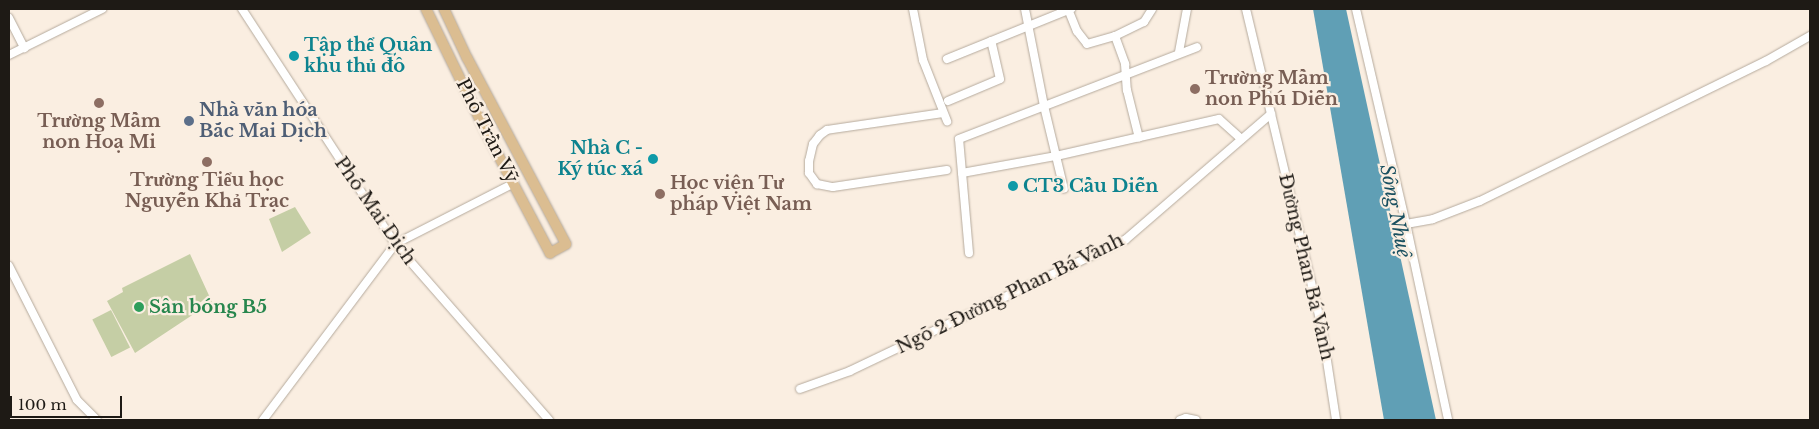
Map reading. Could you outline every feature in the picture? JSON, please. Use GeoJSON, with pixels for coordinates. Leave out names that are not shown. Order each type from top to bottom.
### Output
{"type":"FeatureCollection","features":[{"type":"Feature","properties":{"kind":"main road","name":"Phố Trần Vỹ"},"geometry":{"type":"LineString","coordinates":[[426,9],[461,82],[550,253],[566,244],[528,176],[444,9]]}},
{"type":"Feature","properties":{"kind":"main road"},"geometry":{"type":"LineString","coordinates":[[514,183],[528,176]]}},
{"type":"Feature","properties":{"kind":"street"},"geometry":{"type":"LineString","coordinates":[[9,55],[102,9]]}},
{"type":"Feature","properties":{"kind":"street","name":"Phố Mai Dịch"},"geometry":{"type":"LineString","coordinates":[[242,9],[395,244],[549,420]]}},
{"type":"Feature","properties":{"kind":"street"},"geometry":{"type":"LineString","coordinates":[[913,9],[923,60],[947,121]]}},
{"type":"Feature","properties":{"kind":"street"},"geometry":{"type":"LineString","coordinates":[[1025,9],[1044,106],[1064,189]]}},
{"type":"Feature","properties":{"kind":"street"},"geometry":{"type":"LineString","coordinates":[[947,59],[1069,9],[1077,30],[1088,44],[1115,36],[1144,22],[1152,9]]}},
{"type":"Feature","properties":{"kind":"street"},"geometry":{"type":"LineString","coordinates":[[1179,52],[1187,9]]}},
{"type":"Feature","properties":{"kind":"street","name":"Đường Phan Bá Vành"},"geometry":{"type":"LineString","coordinates":[[1246,9],[1322,328],[1336,420]]}},
{"type":"Feature","properties":{"kind":"street"},"geometry":{"type":"LineString","coordinates":[[1356,9],[1406,224],[1448,420]]}},
{"type":"Feature","properties":{"kind":"street"},"geometry":{"type":"LineString","coordinates":[[9,18],[24,48]]}},
{"type":"Feature","properties":{"kind":"street"},"geometry":{"type":"LineString","coordinates":[[1115,36],[1126,74],[1139,138]]}},
{"type":"Feature","properties":{"kind":"street"},"geometry":{"type":"LineString","coordinates":[[1406,224],[1433,219],[1480,201],[1766,61],[1810,36]]}},
{"type":"Feature","properties":{"kind":"street"},"geometry":{"type":"LineString","coordinates":[[948,101],[1000,80],[991,41]]}},
{"type":"Feature","properties":{"kind":"street"},"geometry":{"type":"LineString","coordinates":[[969,254],[959,139],[1197,46]]}},
{"type":"Feature","properties":{"kind":"street"},"geometry":{"type":"LineString","coordinates":[[943,113],[827,130],[813,144],[809,161],[810,173],[817,184],[833,187],[947,170]]}},
{"type":"Feature","properties":{"kind":"street","name":"Ngõ 2 Đường Phan Bá Vành"},"geometry":{"type":"LineString","coordinates":[[800,389],[850,371],[1126,240],[1271,114]]}},
{"type":"Feature","properties":{"kind":"street"},"geometry":{"type":"LineString","coordinates":[[962,173],[1056,156],[1219,118],[1241,140]]}},
{"type":"Feature","properties":{"kind":"street"},"geometry":{"type":"LineString","coordinates":[[262,420],[395,244],[514,183]]}},
{"type":"Feature","properties":{"kind":"street"},"geometry":{"type":"LineString","coordinates":[[9,266],[77,400],[97,420]]}},
{"type":"Feature","properties":{"kind":"street"},"geometry":{"type":"LineString","coordinates":[[1180,420],[1196,420]]}},
{"type":"Feature","properties":{"kind":"green space"},"geometry":{"type":"Polygon","coordinates":[[[295,207],[311,233],[282,252],[269,219],[295,207]]]}},
{"type":"Feature","properties":{"kind":"green space"},"geometry":{"type":"Polygon","coordinates":[[[190,254],[212,302],[135,353],[107,301],[123,292],[122,288],[190,254]]]}},
{"type":"Feature","properties":{"kind":"green space"},"geometry":{"type":"Polygon","coordinates":[[[111,310],[130,347],[111,357],[92,320],[111,310]]]}},
{"type":"Feature","properties":{"kind":"water"},"geometry":{"type":"Polygon","coordinates":[[[1313,9],[1346,9],[1436,420],[1384,420],[1313,9]]]}},
{"type":"Feature","properties":{"kind":"place","name":"Tập thể Quân khu thủ đô"},"geometry":{"type":"Point","coordinates":[294,56]}},
{"type":"Feature","properties":{"kind":"place","name":"Trường Mầm non Phú Diễn"},"geometry":{"type":"Point","coordinates":[1195,89]}},
{"type":"Feature","properties":{"kind":"place","name":"Trường Mầm non Hoạ Mi"},"geometry":{"type":"Point","coordinates":[99,103]}},
{"type":"Feature","properties":{"kind":"place","name":"Nhà văn hóa Bắc Mai Dịch"},"geometry":{"type":"Point","coordinates":[189,121]}},
{"type":"Feature","properties":{"kind":"place","name":"Nhà C - Ký túc xá"},"geometry":{"type":"Point","coordinates":[653,159]}},
{"type":"Feature","properties":{"kind":"place","name":"Trường Tiểu học Nguyễn Khả Trạc"},"geometry":{"type":"Point","coordinates":[207,162]}},
{"type":"Feature","properties":{"kind":"place","name":"CT3 Cầu Diễn"},"geometry":{"type":"Point","coordinates":[1013,186]}},
{"type":"Feature","properties":{"kind":"place","name":"Học viện Tư pháp Việt Nam"},"geometry":{"type":"Point","coordinates":[660,194]}},
{"type":"Feature","properties":{"kind":"place","name":"Sân bóng B5"},"geometry":{"type":"Point","coordinates":[139,307]}},
{"type":"Feature","properties":{"kind":"water label","name":"Sông Nhuệ"},"geometry":{"type":"Point","coordinates":[1395,211]}}]}
